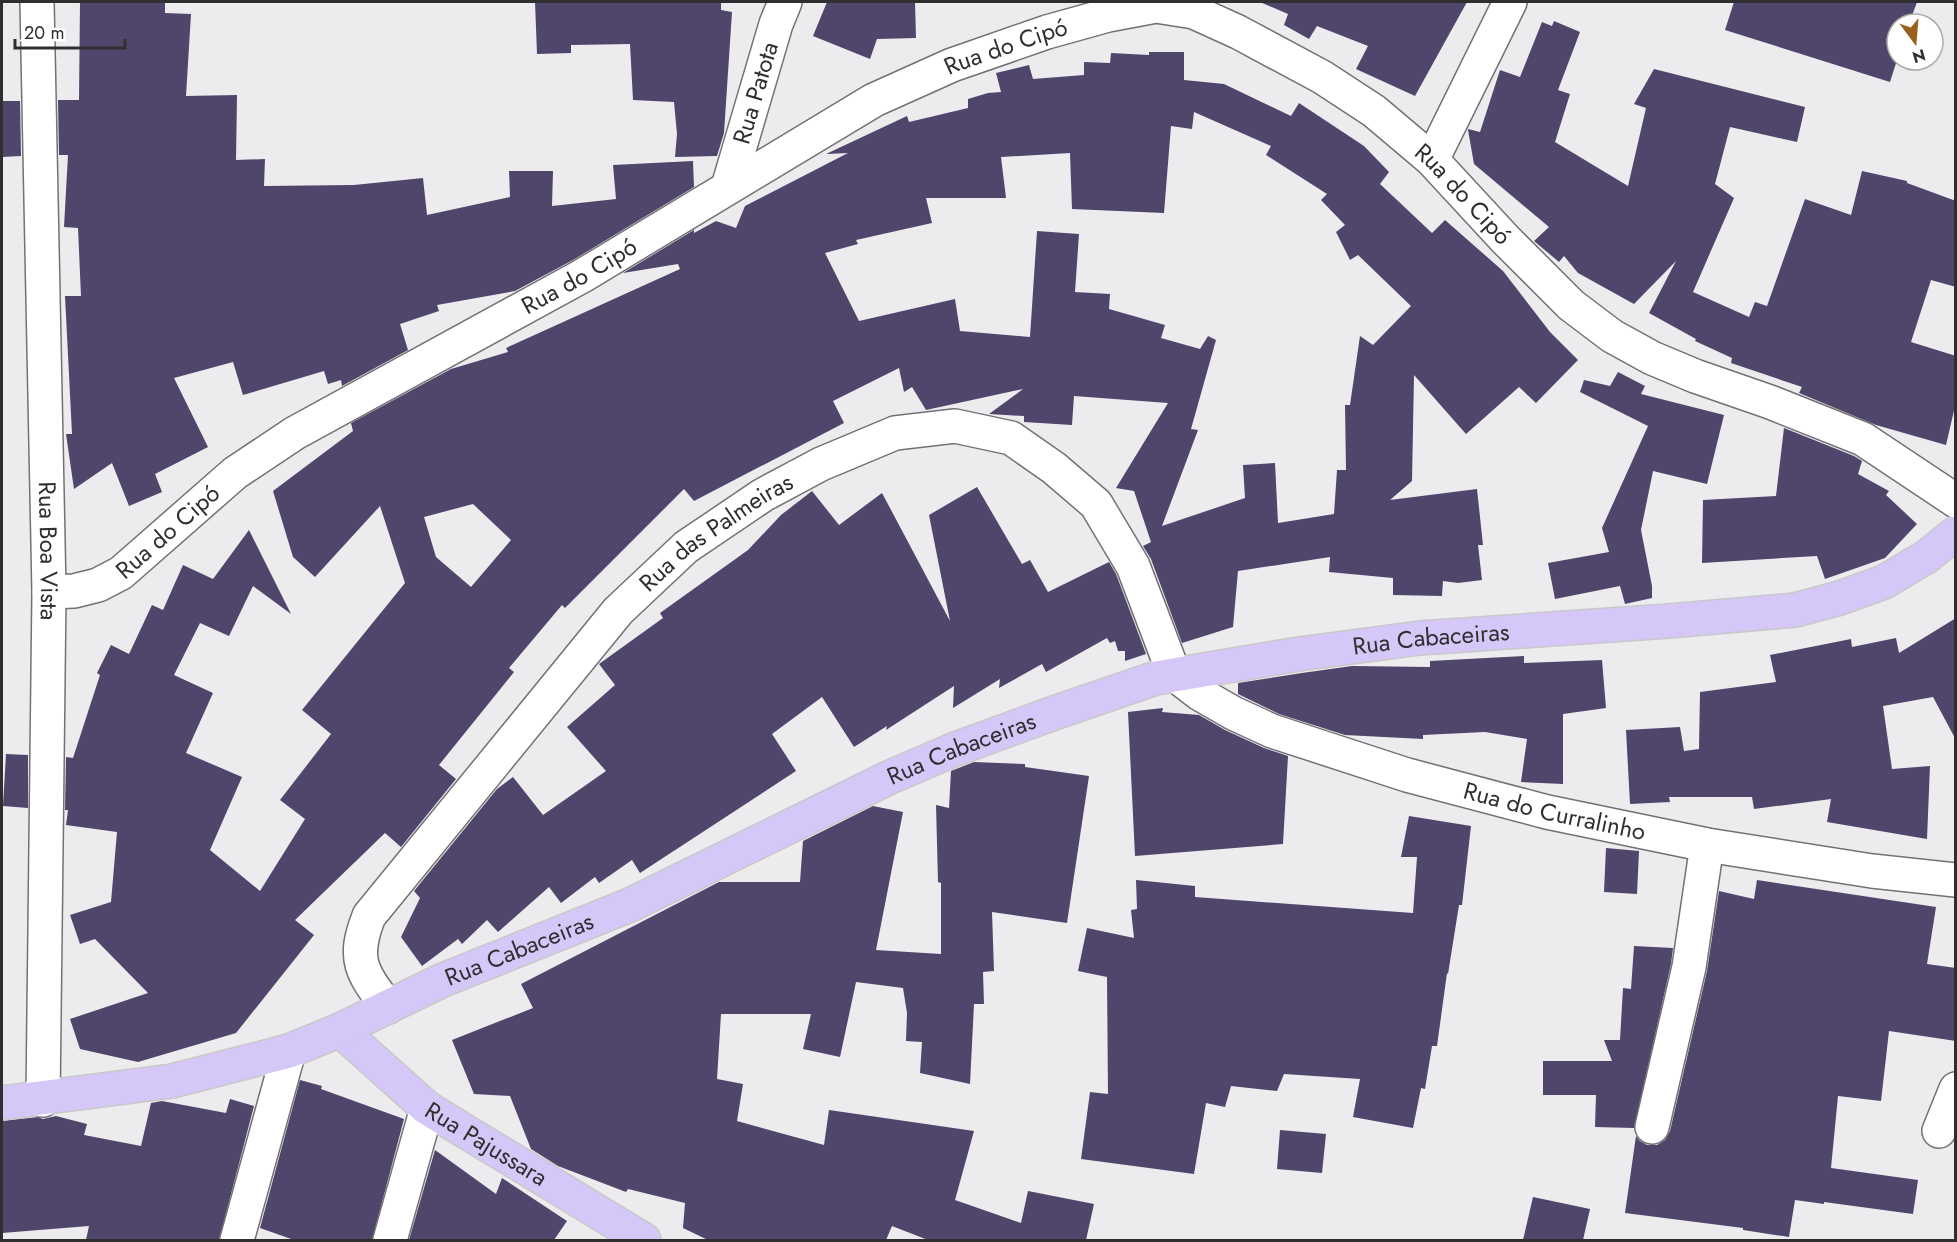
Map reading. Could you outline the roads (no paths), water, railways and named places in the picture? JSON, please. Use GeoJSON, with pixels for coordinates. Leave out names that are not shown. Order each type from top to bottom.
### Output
{"type":"FeatureCollection","features":[{"type":"Feature","properties":{"kind":"main road","name":"Rua Cabaceiras"},"geometry":{"type":"LineString","coordinates":[[2,1103],[43,1100],[172,1081],[289,1051],[340,1030],[443,980],[630,906],[888,778],[953,750],[1054,713],[1174,674],[1420,638],[1796,610],[1840,598],[1884,582],[1926,557],[1956,533]]}},
{"type":"Feature","properties":{"kind":"main road","name":"Rua Pajussara"},"geometry":{"type":"LineString","coordinates":[[340,1030],[427,1107],[609,1231],[644,1240]]}},
{"type":"Feature","properties":{"kind":"street","name":"Rua Boa Vista"},"geometry":{"type":"LineString","coordinates":[[37,2],[49,592],[43,1100]]}},
{"type":"Feature","properties":{"kind":"street","name":"Rua Patota"},"geometry":{"type":"LineString","coordinates":[[728,187],[776,24],[785,2]]}},
{"type":"Feature","properties":{"kind":"street"},"geometry":{"type":"LineString","coordinates":[[1432,160],[1509,2]]}},
{"type":"Feature","properties":{"kind":"street","name":"Rua do Cipó"},"geometry":{"type":"LineString","coordinates":[[49,592],[74,591],[98,585],[121,573],[235,473],[295,433],[582,276],[874,100],[952,65],[1047,32],[1156,4],[1194,12],[1238,32],[1322,77],[1374,111],[1432,160],[1505,239],[1571,305],[1612,336],[1652,358],[1695,376],[1770,402],[1863,440],[1956,501]]}},
{"type":"Feature","properties":{"kind":"street","name":"Rua das Palmeiras"},"geometry":{"type":"LineString","coordinates":[[388,1007],[370,984],[359,950],[369,916],[618,612],[686,547],[763,495],[821,464],[895,433],[955,426],[1011,438],[1054,468],[1096,504],[1133,566],[1174,674]]}},
{"type":"Feature","properties":{"kind":"street","name":"Rua do Curralinho"},"geometry":{"type":"LineString","coordinates":[[1174,674],[1200,694],[1233,713],[1272,731],[1407,775],[1547,812],[1707,845],[1872,871],[1956,880]]}},
{"type":"Feature","properties":{"kind":"street"},"geometry":{"type":"LineString","coordinates":[[1652,1127],[1689,967],[1707,845]]}},
{"type":"Feature","properties":{"kind":"street"},"geometry":{"type":"LineString","coordinates":[[237,1240],[289,1051]]}},
{"type":"Feature","properties":{"kind":"street"},"geometry":{"type":"LineString","coordinates":[[1939,1131],[1956,1089]]}},
{"type":"Feature","properties":{"kind":"street"},"geometry":{"type":"LineString","coordinates":[[390,1240],[427,1107]]}}]}
